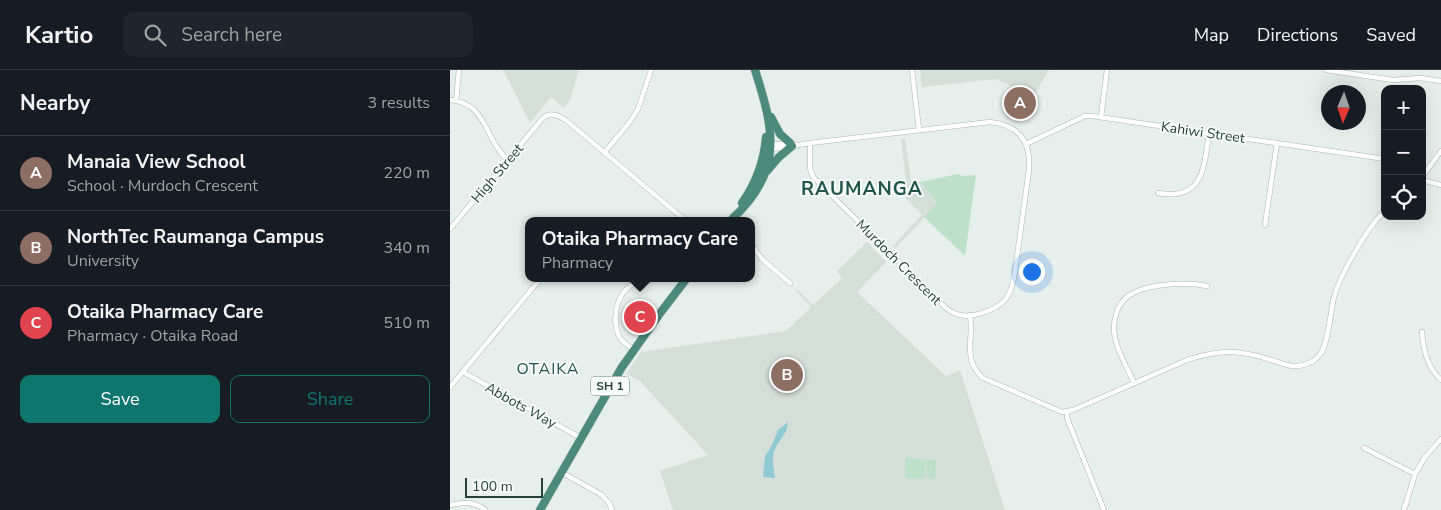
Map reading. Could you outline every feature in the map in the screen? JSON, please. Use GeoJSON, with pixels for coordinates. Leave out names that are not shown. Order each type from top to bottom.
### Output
{"type":"FeatureCollection","features":[{"type":"Feature","properties":{"kind":"highway"},"geometry":{"type":"LineString","coordinates":[[735,217],[755,182],[769,146],[765,119],[751,70]]}},
{"type":"Feature","properties":{"kind":"highway"},"geometry":{"type":"LineString","coordinates":[[736,217],[754,196],[769,160],[771,130],[768,111],[755,70]]}},
{"type":"Feature","properties":{"kind":"highway"},"geometry":{"type":"LineString","coordinates":[[765,173],[778,158],[794,145],[780,134],[768,111]]}},
{"type":"Feature","properties":{"kind":"highway","name":"SH 1"},"geometry":{"type":"LineString","coordinates":[[540,510],[622,367],[684,282]]}},
{"type":"Feature","properties":{"kind":"street"},"geometry":{"type":"LineString","coordinates":[[456,100],[459,70]]}},
{"type":"Feature","properties":{"kind":"street"},"geometry":{"type":"LineString","coordinates":[[651,70],[634,116],[604,153],[681,217]]}},
{"type":"Feature","properties":{"kind":"street"},"geometry":{"type":"LineString","coordinates":[[912,70],[919,130]]}},
{"type":"Feature","properties":{"kind":"street"},"geometry":{"type":"LineString","coordinates":[[1101,116],[1107,70]]}},
{"type":"Feature","properties":{"kind":"street"},"geometry":{"type":"LineString","coordinates":[[1326,70],[1393,80],[1420,78],[1441,81]]}},
{"type":"Feature","properties":{"kind":"street"},"geometry":{"type":"LineString","coordinates":[[450,100],[466,104],[477,112],[497,148],[508,160]]}},
{"type":"Feature","properties":{"kind":"street","name":"High Street"},"geometry":{"type":"LineString","coordinates":[[450,230],[545,116],[554,114],[560,117],[604,153]]}},
{"type":"Feature","properties":{"kind":"street","name":"Kahiwi Street"},"geometry":{"type":"LineString","coordinates":[[1026,144],[1085,116],[1101,116],[1381,158]]}},
{"type":"Feature","properties":{"kind":"street"},"geometry":{"type":"LineString","coordinates":[[769,146],[794,145],[994,123],[1004,124],[1016,131],[1026,144],[1029,154],[1029,170],[1012,287],[1007,298],[999,306],[970,315],[970,358],[974,370],[983,378],[1059,411],[1067,412],[1187,360],[1206,354],[1231,351],[1248,353],[1293,366],[1306,364],[1317,358],[1325,344],[1334,296],[1342,276],[1365,236],[1381,215]]}},
{"type":"Feature","properties":{"kind":"street"},"geometry":{"type":"LineString","coordinates":[[1158,193],[1176,194],[1186,191],[1196,184],[1204,170],[1209,133]]}},
{"type":"Feature","properties":{"kind":"street","name":"Murdoch Crescent"},"geometry":{"type":"LineString","coordinates":[[810,143],[810,168],[813,177],[946,308],[960,315],[970,315]]}},
{"type":"Feature","properties":{"kind":"street"},"geometry":{"type":"LineString","coordinates":[[1265,225],[1277,143]]}},
{"type":"Feature","properties":{"kind":"street"},"geometry":{"type":"LineString","coordinates":[[1425,175],[1441,152]]}},
{"type":"Feature","properties":{"kind":"street"},"geometry":{"type":"LineString","coordinates":[[1426,180],[1441,185]]}},
{"type":"Feature","properties":{"kind":"street"},"geometry":{"type":"LineString","coordinates":[[755,249],[762,259],[790,283]]}},
{"type":"Feature","properties":{"kind":"street"},"geometry":{"type":"LineString","coordinates":[[450,387],[538,282]]}},
{"type":"Feature","properties":{"kind":"street"},"geometry":{"type":"LineString","coordinates":[[634,349],[618,335],[616,310],[624,292],[637,282]]}},
{"type":"Feature","properties":{"kind":"street"},"geometry":{"type":"LineString","coordinates":[[1134,383],[1115,338],[1116,314],[1122,302],[1137,292],[1156,287],[1195,284],[1207,286]]}},
{"type":"Feature","properties":{"kind":"street"},"geometry":{"type":"LineString","coordinates":[[1422,332],[1428,362],[1441,380]]}},
{"type":"Feature","properties":{"kind":"street","name":"Abbots Way"},"geometry":{"type":"LineString","coordinates":[[463,372],[580,438]]}},
{"type":"Feature","properties":{"kind":"street"},"geometry":{"type":"LineString","coordinates":[[1067,412],[1067,418],[1104,510]]}},
{"type":"Feature","properties":{"kind":"street"},"geometry":{"type":"LineString","coordinates":[[1404,510],[1415,474],[1425,457],[1441,439]]}},
{"type":"Feature","properties":{"kind":"street"},"geometry":{"type":"LineString","coordinates":[[1364,448],[1415,474]]}},
{"type":"Feature","properties":{"kind":"street"},"geometry":{"type":"LineString","coordinates":[[561,472],[602,495],[612,510]]}},
{"type":"Feature","properties":{"kind":"street"},"geometry":{"type":"LineString","coordinates":[[450,504],[467,502],[478,505],[484,510]]}},
{"type":"Feature","properties":{"kind":"shaded area"},"geometry":{"type":"Polygon","coordinates":[[[503,70],[579,70],[570,100],[564,108],[551,97],[530,123],[503,70]]]}},
{"type":"Feature","properties":{"kind":"shaded area"},"geometry":{"type":"Polygon","coordinates":[[[920,70],[1049,70],[1018,122],[1006,117],[1015,88],[996,79],[922,87],[920,70]]]}},
{"type":"Feature","properties":{"kind":"shaded area"},"geometry":{"type":"Polygon","coordinates":[[[901,139],[905,139],[911,181],[920,182],[937,204],[895,248],[893,246],[922,215],[892,184],[906,181],[901,139]]]}},
{"type":"Feature","properties":{"kind":"shaded area"},"geometry":{"type":"Polygon","coordinates":[[[867,242],[886,262],[857,292],[946,376],[960,370],[1005,510],[673,510],[660,471],[708,455],[640,381],[626,374],[641,352],[786,331],[811,307],[796,291],[797,289],[813,305],[842,278],[837,271],[867,242]]]}},
{"type":"Feature","properties":{"kind":"green space"},"geometry":{"type":"Polygon","coordinates":[[[958,174],[962,176],[976,175],[965,256],[924,217],[937,203],[920,182],[958,174]]]}},
{"type":"Feature","properties":{"kind":"green space"},"geometry":{"type":"Polygon","coordinates":[[[906,457],[926,460],[925,478],[905,478],[906,457]]]}},
{"type":"Feature","properties":{"kind":"green space"},"geometry":{"type":"Polygon","coordinates":[[[927,460],[936,460],[935,479],[927,478],[927,460]]]}},
{"type":"Feature","properties":{"kind":"water"},"geometry":{"type":"Polygon","coordinates":[[[788,422],[785,433],[777,445],[773,456],[775,478],[763,477],[765,456],[778,430],[788,422]]]}},
{"type":"Feature","properties":{"kind":"place","name":"Manaia View School"},"geometry":{"type":"Point","coordinates":[1020,103]}},
{"type":"Feature","properties":{"kind":"place","name":"Otaika Pharmacy Care"},"geometry":{"type":"Point","coordinates":[640,317]}},
{"type":"Feature","properties":{"kind":"place","name":"NorthTec Raumanga Campus"},"geometry":{"type":"Point","coordinates":[787,375]}},
{"type":"Feature","properties":{"kind":"district","name":"RAUMANGA"},"geometry":{"type":"Point","coordinates":[862,188]}},
{"type":"Feature","properties":{"kind":"district","name":"OTAIKA"},"geometry":{"type":"Point","coordinates":[548,368]}}]}
